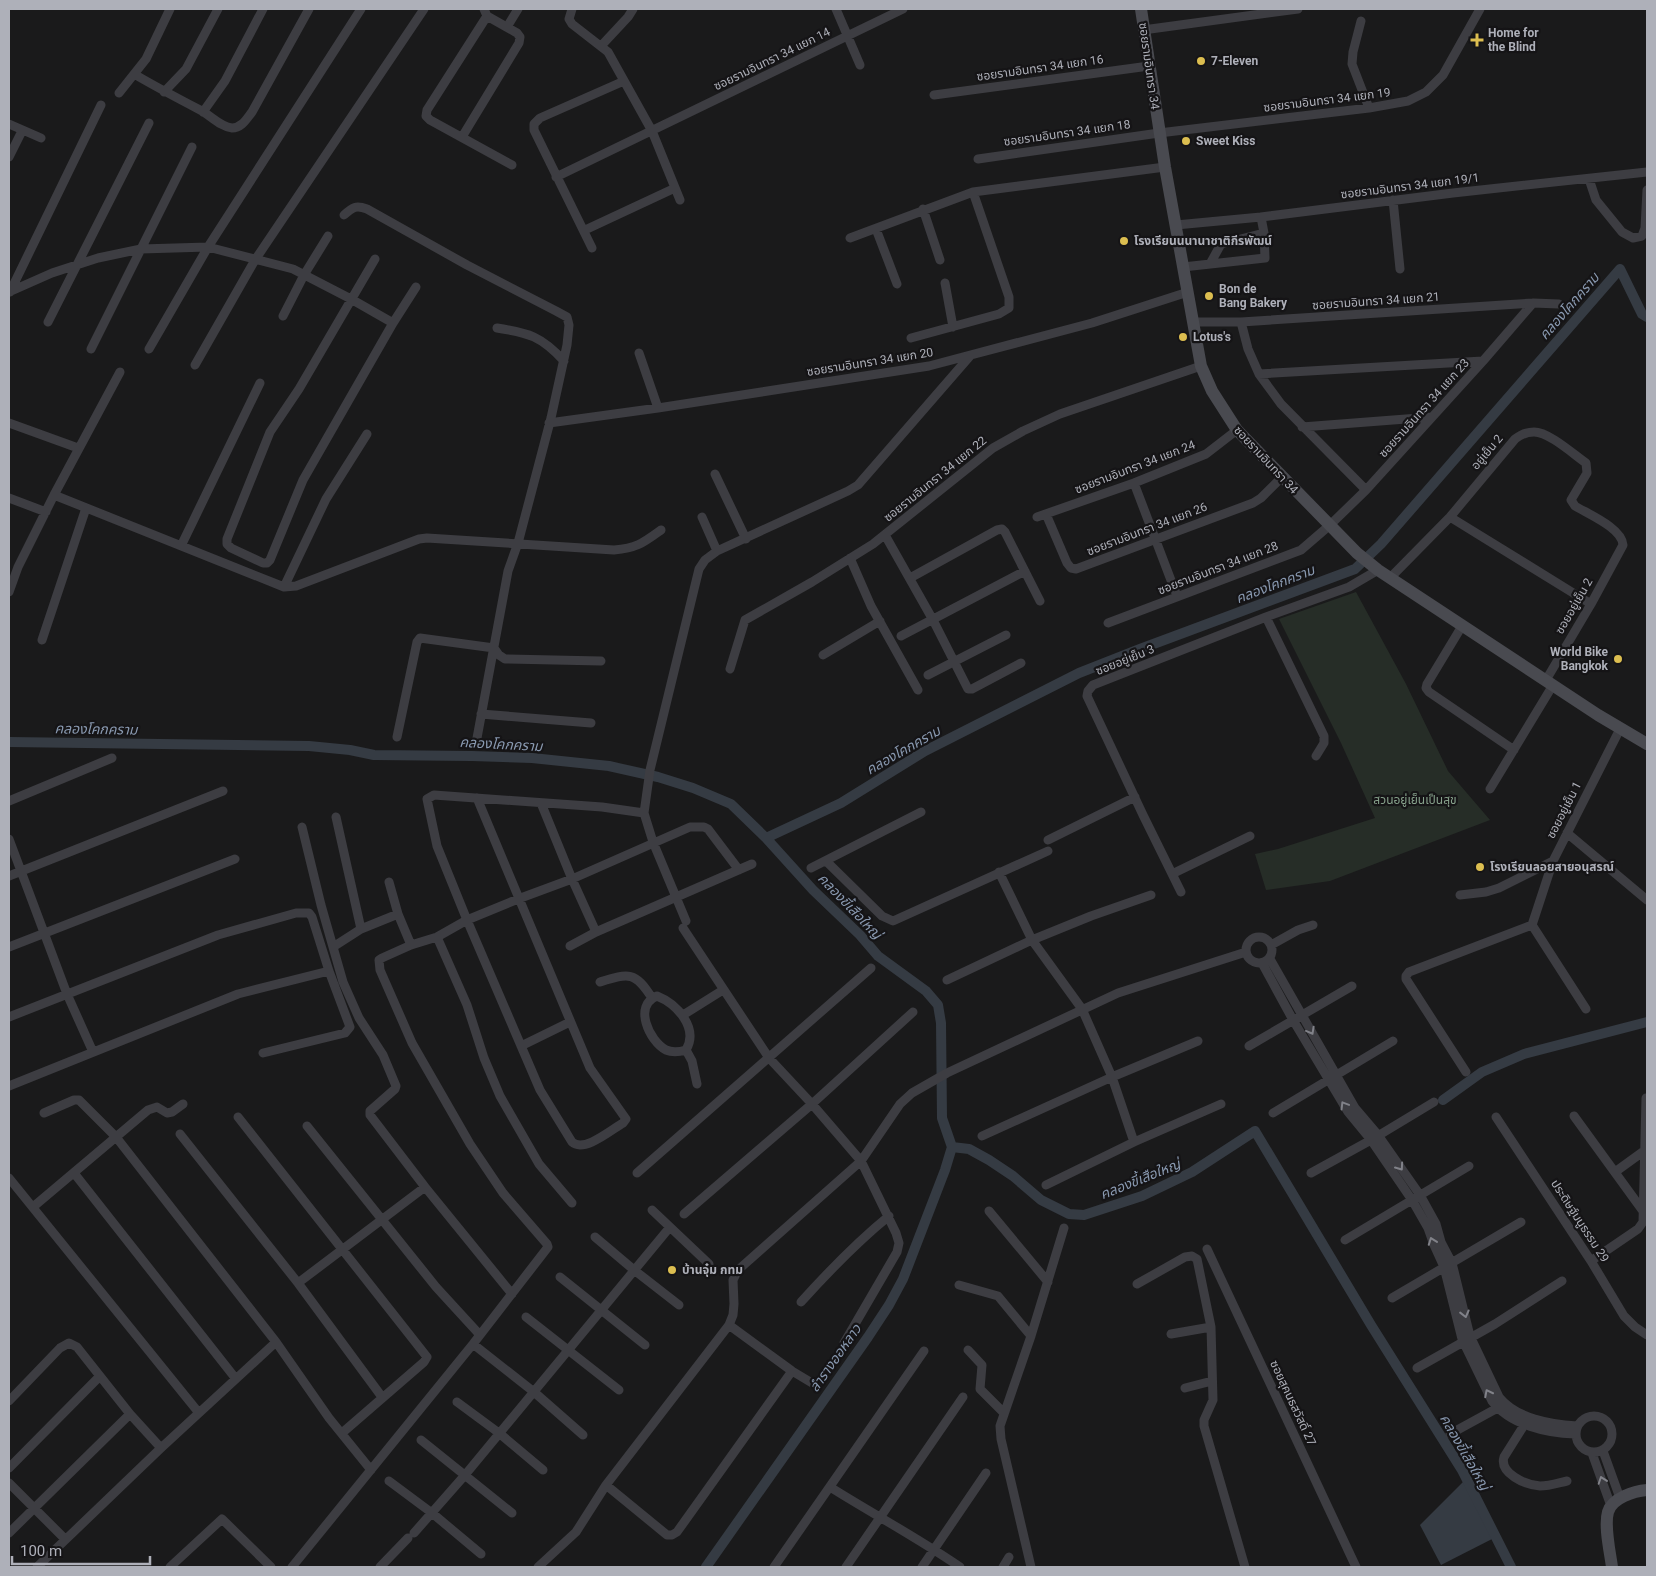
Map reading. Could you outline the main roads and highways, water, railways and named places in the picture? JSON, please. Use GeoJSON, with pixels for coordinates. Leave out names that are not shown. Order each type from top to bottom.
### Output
{"type":"FeatureCollection","features":[{"type":"Feature","properties":{"kind":"waterway","name":"คลองโคกคราม"},"geometry":{"type":"LineString","coordinates":[[766,838],[841,803],[925,751],[1079,673],[1355,569],[1381,544],[1620,269],[1642,314],[1647,317]]}},
{"type":"Feature","properties":{"kind":"waterway","name":"คลองโคกคราม"},"geometry":{"type":"LineString","coordinates":[[9,742],[309,746],[350,750],[374,755],[532,758],[609,766],[658,777],[693,788],[731,804],[766,838],[813,890],[860,935],[878,956],[926,991],[938,1005],[941,1023],[942,1118],[952,1147]]}},
{"type":"Feature","properties":{"kind":"waterway"},"geometry":{"type":"LineString","coordinates":[[1443,1100],[1482,1072],[1524,1054],[1647,1022]]}},
{"type":"Feature","properties":{"kind":"waterway","name":"คลองขี้เสือใหญ่"},"geometry":{"type":"LineString","coordinates":[[952,1147],[969,1149],[989,1160],[1013,1176],[1041,1200],[1069,1214],[1084,1215],[1142,1196],[1192,1172],[1255,1131],[1371,1325],[1462,1470],[1511,1567]]}},
{"type":"Feature","properties":{"kind":"waterway","name":"ลำรางออหลาว"},"geometry":{"type":"LineString","coordinates":[[706,1567],[889,1305],[903,1279],[952,1147]]}},
{"type":"Feature","properties":{"kind":"place","name":"Home for the Blind"},"geometry":{"type":"Point","coordinates":[1477,40]}},
{"type":"Feature","properties":{"kind":"place","name":"7-Eleven"},"geometry":{"type":"Point","coordinates":[1201,61]}},
{"type":"Feature","properties":{"kind":"place","name":"Sweet Kiss"},"geometry":{"type":"Point","coordinates":[1186,141]}},
{"type":"Feature","properties":{"kind":"place","name":"โรงเรียนนนานาชาติกีรพัฒน์"},"geometry":{"type":"Point","coordinates":[1124,241]}},
{"type":"Feature","properties":{"kind":"place","name":"Bon de Bang Bakery"},"geometry":{"type":"Point","coordinates":[1209,296]}},
{"type":"Feature","properties":{"kind":"place","name":"Lotus's"},"geometry":{"type":"Point","coordinates":[1183,337]}},
{"type":"Feature","properties":{"kind":"place","name":"World Bike Bangkok"},"geometry":{"type":"Point","coordinates":[1618,659]}},
{"type":"Feature","properties":{"kind":"place","name":"โรงเรียนลอยสายอนุสรณ์"},"geometry":{"type":"Point","coordinates":[1480,867]}},
{"type":"Feature","properties":{"kind":"place","name":"บ้านจุ๋ม กทม"},"geometry":{"type":"Point","coordinates":[672,1270]}},
{"type":"Feature","properties":{"kind":"park label","name":"สวนอยู่เย็นเป็นสุข"},"geometry":{"type":"Point","coordinates":[1415,800]}}]}
